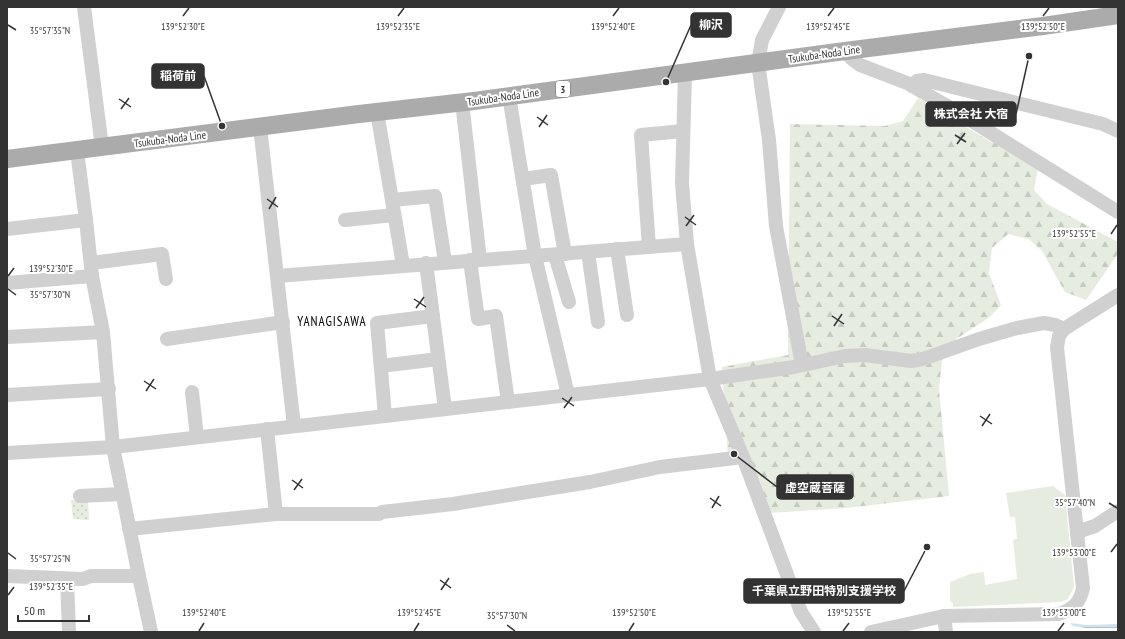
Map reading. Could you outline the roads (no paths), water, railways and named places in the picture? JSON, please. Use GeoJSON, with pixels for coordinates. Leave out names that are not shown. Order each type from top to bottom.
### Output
{"type":"FeatureCollection","features":[{"type":"Feature","properties":{"kind":"main road","name":"Tsukuba-Noda Line"},"geometry":{"type":"LineString","coordinates":[[7,159],[509,96],[1118,15]]}},
{"type":"Feature","properties":{"kind":"street"},"geometry":{"type":"LineString","coordinates":[[84,7],[102,148]]}},
{"type":"Feature","properties":{"kind":"street"},"geometry":{"type":"LineString","coordinates":[[778,7],[762,40],[758,63],[769,140],[776,226],[802,365]]}},
{"type":"Feature","properties":{"kind":"street"},"geometry":{"type":"LineString","coordinates":[[844,51],[860,65],[894,77],[912,86],[999,137],[1118,212]]}},
{"type":"Feature","properties":{"kind":"street"},"geometry":{"type":"LineString","coordinates":[[685,73],[682,183],[687,244],[710,379],[742,457],[801,612],[814,632]]}},
{"type":"Feature","properties":{"kind":"street"},"geometry":{"type":"LineString","coordinates":[[912,86],[917,81],[924,80],[1103,124],[1118,131]]}},
{"type":"Feature","properties":{"kind":"street"},"geometry":{"type":"LineString","coordinates":[[509,96],[535,256],[568,395]]}},
{"type":"Feature","properties":{"kind":"street"},"geometry":{"type":"LineString","coordinates":[[462,102],[475,260],[478,319],[496,316],[508,402]]}},
{"type":"Feature","properties":{"kind":"street"},"geometry":{"type":"LineString","coordinates":[[377,112],[403,265]]}},
{"type":"Feature","properties":{"kind":"street"},"geometry":{"type":"LineString","coordinates":[[260,127],[294,426]]}},
{"type":"Feature","properties":{"kind":"street"},"geometry":{"type":"LineString","coordinates":[[649,247],[641,134],[683,131]]}},
{"type":"Feature","properties":{"kind":"street"},"geometry":{"type":"LineString","coordinates":[[77,151],[91,269],[103,332],[113,447],[151,632]]}},
{"type":"Feature","properties":{"kind":"street"},"geometry":{"type":"LineString","coordinates":[[522,179],[551,175],[560,254],[569,302]]}},
{"type":"Feature","properties":{"kind":"street"},"geometry":{"type":"LineString","coordinates":[[392,200],[435,196],[445,262]]}},
{"type":"Feature","properties":{"kind":"street"},"geometry":{"type":"LineString","coordinates":[[345,220],[394,215]]}},
{"type":"Feature","properties":{"kind":"street"},"geometry":{"type":"LineString","coordinates":[[7,229],[86,220]]}},
{"type":"Feature","properties":{"kind":"street"},"geometry":{"type":"LineString","coordinates":[[277,276],[426,263],[687,244]]}},
{"type":"Feature","properties":{"kind":"street"},"geometry":{"type":"LineString","coordinates":[[617,249],[627,315]]}},
{"type":"Feature","properties":{"kind":"street"},"geometry":{"type":"LineString","coordinates":[[588,252],[598,322]]}},
{"type":"Feature","properties":{"kind":"street"},"geometry":{"type":"LineString","coordinates":[[7,284],[91,269],[162,254],[166,279]]}},
{"type":"Feature","properties":{"kind":"street"},"geometry":{"type":"LineString","coordinates":[[426,263],[444,409]]}},
{"type":"Feature","properties":{"kind":"street"},"geometry":{"type":"LineString","coordinates":[[871,632],[944,616],[1059,614],[1069,610],[1076,604],[1081,596],[1083,588],[1057,347],[1059,336],[1064,329],[1118,295]]}},
{"type":"Feature","properties":{"kind":"street"},"geometry":{"type":"LineString","coordinates":[[386,416],[377,323],[432,316]]}},
{"type":"Feature","properties":{"kind":"street"},"geometry":{"type":"LineString","coordinates":[[167,339],[283,322]]}},
{"type":"Feature","properties":{"kind":"street"},"geometry":{"type":"LineString","coordinates":[[7,453],[113,447],[710,379],[802,365],[845,356],[865,355],[911,361],[923,359],[1017,328],[1044,323],[1055,325],[1064,329]]}},
{"type":"Feature","properties":{"kind":"street"},"geometry":{"type":"LineString","coordinates":[[7,337],[103,332]]}},
{"type":"Feature","properties":{"kind":"street"},"geometry":{"type":"LineString","coordinates":[[381,366],[438,359]]}},
{"type":"Feature","properties":{"kind":"street"},"geometry":{"type":"LineString","coordinates":[[7,396],[109,389]]}},
{"type":"Feature","properties":{"kind":"street"},"geometry":{"type":"LineString","coordinates":[[192,392],[197,437]]}},
{"type":"Feature","properties":{"kind":"street"},"geometry":{"type":"LineString","coordinates":[[267,429],[276,514]]}},
{"type":"Feature","properties":{"kind":"street"},"geometry":{"type":"LineString","coordinates":[[129,529],[276,514],[379,514],[382,512],[452,504],[582,483],[660,467],[742,457]]}},
{"type":"Feature","properties":{"kind":"street"},"geometry":{"type":"LineString","coordinates":[[80,496],[122,494]]}},
{"type":"Feature","properties":{"kind":"street"},"geometry":{"type":"LineString","coordinates":[[1078,532],[1095,526],[1118,511]]}},
{"type":"Feature","properties":{"kind":"street"},"geometry":{"type":"LineString","coordinates":[[7,576],[84,579],[91,576],[139,576]]}},
{"type":"Feature","properties":{"kind":"street"},"geometry":{"type":"LineString","coordinates":[[67,579],[69,632]]}},
{"type":"Feature","properties":{"kind":"street"},"geometry":{"type":"LineString","coordinates":[[944,616],[946,632]]}},
{"type":"Feature","properties":{"kind":"water"},"geometry":{"type":"Polygon","coordinates":[[[1070,623],[1086,625],[1118,624],[1118,628],[1086,628],[1073,626],[1070,623]]]}},
{"type":"Feature","properties":{"kind":"place","name":"株式会社 大宿"},"geometry":{"type":"Point","coordinates":[1029,56]}},
{"type":"Feature","properties":{"kind":"place","name":"柳沢"},"geometry":{"type":"Point","coordinates":[666,82]}},
{"type":"Feature","properties":{"kind":"place","name":"稲荷前"},"geometry":{"type":"Point","coordinates":[222,126]}},
{"type":"Feature","properties":{"kind":"place","name":"虚空蔵菩薩"},"geometry":{"type":"Point","coordinates":[734,454]}},
{"type":"Feature","properties":{"kind":"place","name":"千葉県立野田特別支援学校"},"geometry":{"type":"Point","coordinates":[927,547]}},
{"type":"Feature","properties":{"kind":"district","name":"YANAGISAWA"},"geometry":{"type":"Point","coordinates":[332,321]}}]}
